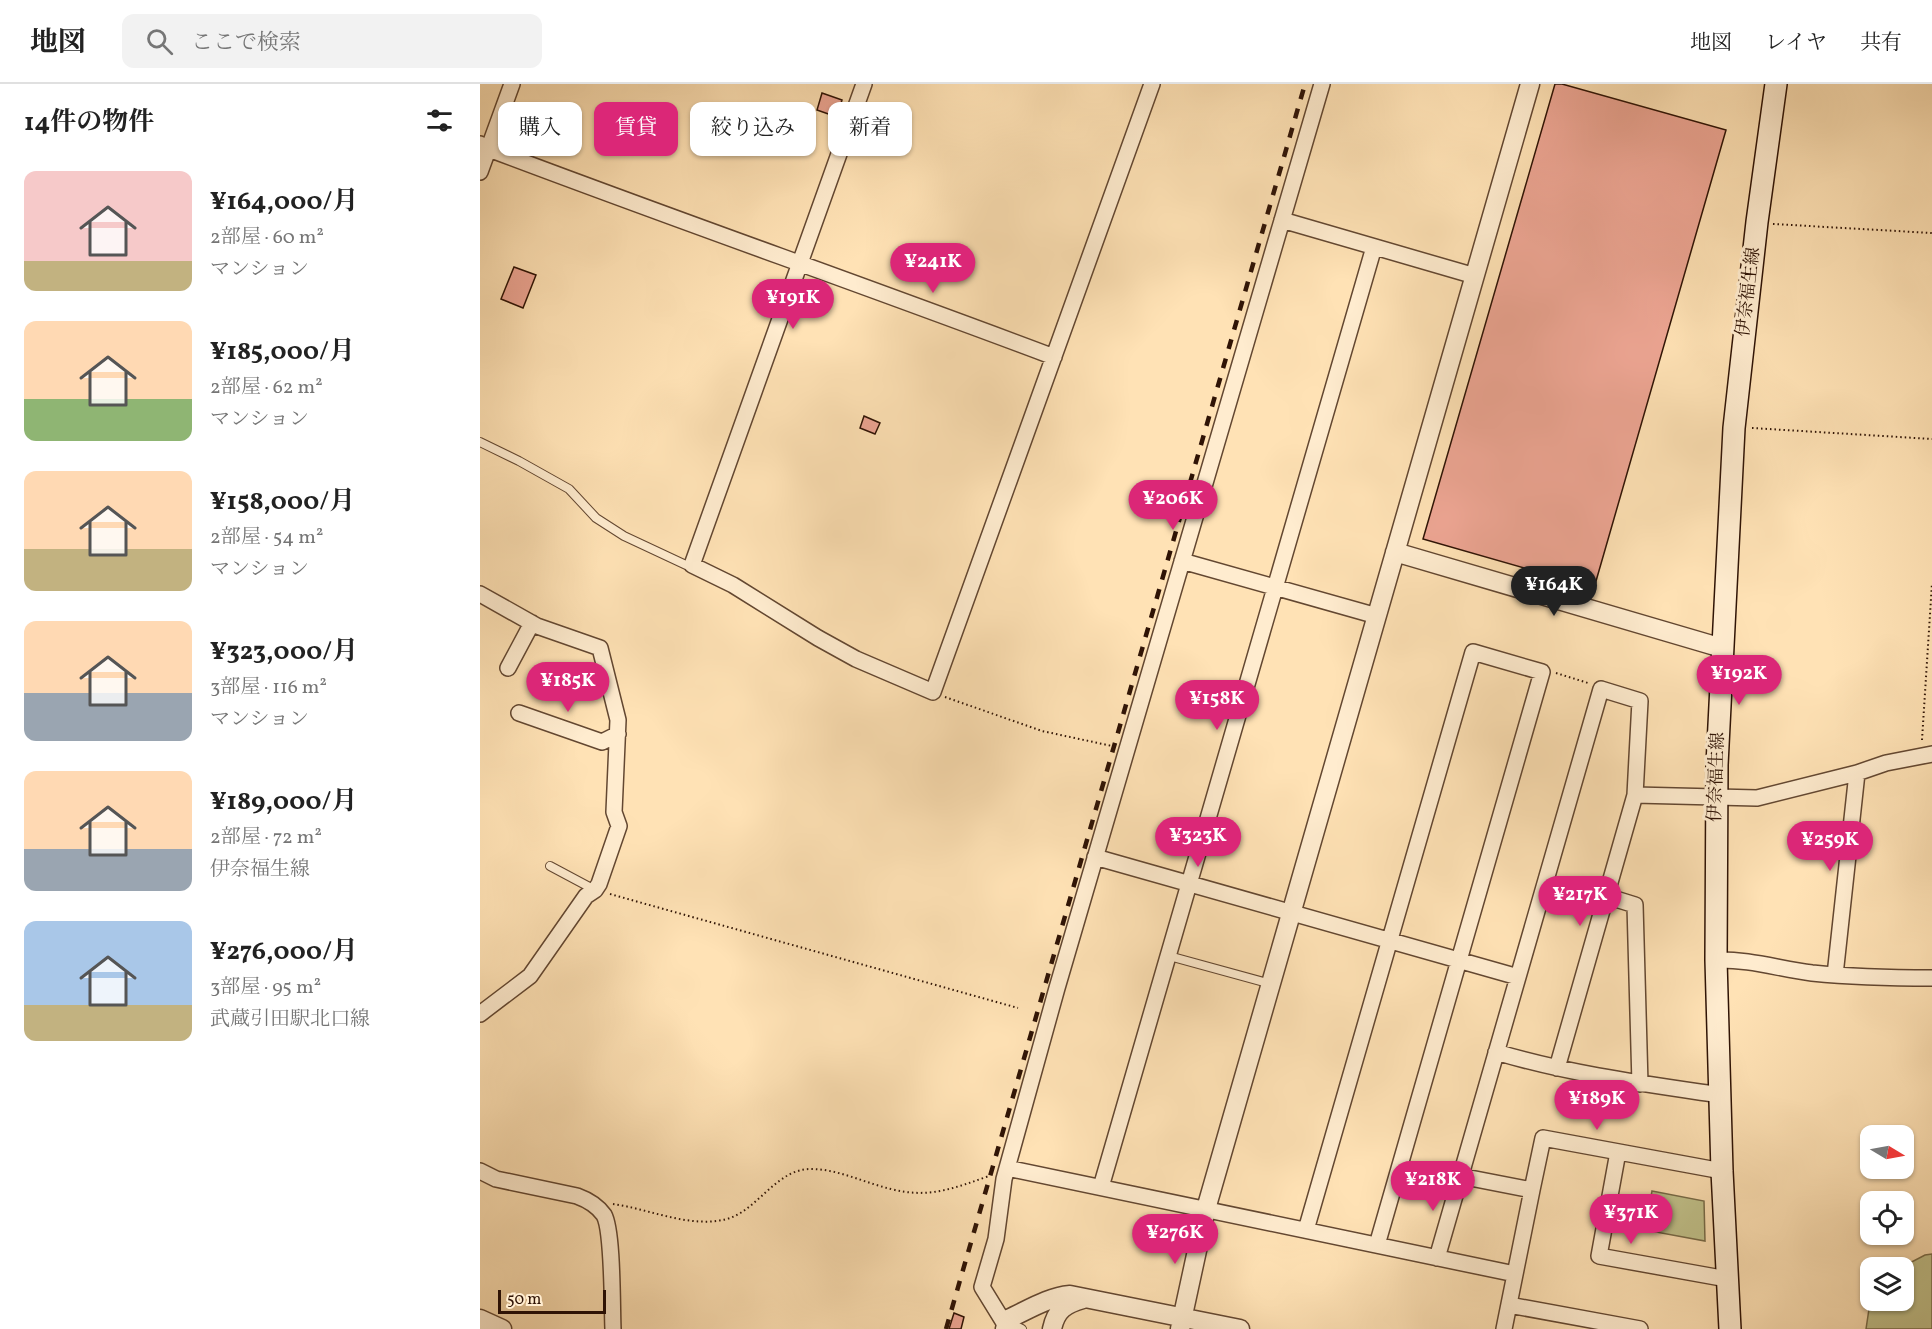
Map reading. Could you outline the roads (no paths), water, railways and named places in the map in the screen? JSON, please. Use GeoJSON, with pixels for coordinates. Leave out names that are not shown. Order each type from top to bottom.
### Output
{"type":"FeatureCollection","features":[{"type":"Feature","properties":{"kind":"main road","name":"伊奈福生線"},"geometry":{"type":"LineString","coordinates":[[1731,1329],[1722,1171],[1716,960],[1716,798],[1734,428],[1757,222],[1776,84]]}},
{"type":"Feature","properties":{"kind":"street"},"geometry":{"type":"LineString","coordinates":[[480,172],[484,146],[512,84]]}},
{"type":"Feature","properties":{"kind":"street"},"geometry":{"type":"LineString","coordinates":[[864,84],[692,565],[733,585],[856,659],[933,692],[1152,84]]}},
{"type":"Feature","properties":{"kind":"street"},"geometry":{"type":"LineString","coordinates":[[1011,1328],[982,1287],[996,1239],[1005,1173],[1126,750],[1322,84]]}},
{"type":"Feature","properties":{"kind":"street"},"geometry":{"type":"LineString","coordinates":[[1182,1323],[1206,1209],[1530,84]]}},
{"type":"Feature","properties":{"kind":"street"},"geometry":{"type":"LineString","coordinates":[[484,146],[668,217],[1054,357]]}},
{"type":"Feature","properties":{"kind":"street"},"geometry":{"type":"LineString","coordinates":[[1282,220],[1475,276]]}},
{"type":"Feature","properties":{"kind":"street"},"geometry":{"type":"LineString","coordinates":[[1101,1187],[1374,247]]}},
{"type":"Feature","properties":{"kind":"street"},"geometry":{"type":"LineString","coordinates":[[1395,552],[1722,648]]}},
{"type":"Feature","properties":{"kind":"street"},"geometry":{"type":"LineString","coordinates":[[1182,561],[1377,616]]}},
{"type":"Feature","properties":{"kind":"street"},"geometry":{"type":"LineString","coordinates":[[480,1014],[530,976],[586,896],[595,890],[619,826],[614,812],[618,720],[600,648],[532,623],[482,601]]}},
{"type":"Feature","properties":{"kind":"street"},"geometry":{"type":"LineString","coordinates":[[508,668],[532,623]]}},
{"type":"Feature","properties":{"kind":"street"},"geometry":{"type":"LineString","coordinates":[[1306,1230],[1473,652],[1542,672],[1377,1245]]}},
{"type":"Feature","properties":{"kind":"street"},"geometry":{"type":"LineString","coordinates":[[1437,1258],[1601,689],[1640,701],[1635,795],[1557,1068]]}},
{"type":"Feature","properties":{"kind":"street"},"geometry":{"type":"LineString","coordinates":[[519,713],[602,742],[618,734]]}},
{"type":"Feature","properties":{"kind":"street"},"geometry":{"type":"LineString","coordinates":[[1635,795],[1757,798],[1927,754]]}},
{"type":"Feature","properties":{"kind":"street"},"geometry":{"type":"LineString","coordinates":[[1835,975],[1857,772]]}},
{"type":"Feature","properties":{"kind":"street"},"geometry":{"type":"LineString","coordinates":[[1095,857],[1518,977]]}},
{"type":"Feature","properties":{"kind":"street"},"geometry":{"type":"LineString","coordinates":[[1606,897],[1635,905],[1640,1084]]}},
{"type":"Feature","properties":{"kind":"street"},"geometry":{"type":"LineString","coordinates":[[1716,960],[1735,959],[1862,978],[1932,978]]}},
{"type":"Feature","properties":{"kind":"street"},"geometry":{"type":"LineString","coordinates":[[1496,1052],[1557,1068],[1640,1084],[1720,1095]]}},
{"type":"Feature","properties":{"kind":"street"},"geometry":{"type":"LineString","coordinates":[[1504,1329],[1543,1138],[1722,1171]]}},
{"type":"Feature","properties":{"kind":"street"},"geometry":{"type":"LineString","coordinates":[[1618,1152],[1599,1256],[1727,1279]]}},
{"type":"Feature","properties":{"kind":"street"},"geometry":{"type":"LineString","coordinates":[[480,1171],[496,1179],[577,1196],[590,1201],[604,1216],[608,1228],[613,1329]]}},
{"type":"Feature","properties":{"kind":"street"},"geometry":{"type":"LineString","coordinates":[[1005,1173],[1101,1187],[1515,1274]]}},
{"type":"Feature","properties":{"kind":"street"},"geometry":{"type":"LineString","coordinates":[[1460,1176],[1532,1190]]}},
{"type":"Feature","properties":{"kind":"street"},"geometry":{"type":"LineString","coordinates":[[1011,1328],[1008,1319],[1059,1296],[1070,1295],[1182,1323],[1240,1329]]}},
{"type":"Feature","properties":{"kind":"street"},"geometry":{"type":"LineString","coordinates":[[1052,1329],[1054,1317],[1061,1308],[1072,1302],[1088,1298]]}},
{"type":"Feature","properties":{"kind":"street"},"geometry":{"type":"LineString","coordinates":[[1509,1305],[1640,1329]]}},
{"type":"Feature","properties":{"kind":"street"},"geometry":{"type":"LineString","coordinates":[[480,1319],[502,1329]]}},
{"type":"Feature","properties":{"kind":"lane"},"geometry":{"type":"LineString","coordinates":[[480,442],[519,460],[569,489],[596,518],[624,536],[686,565],[692,565]]}},
{"type":"Feature","properties":{"kind":"lane"},"geometry":{"type":"LineString","coordinates":[[550,866],[595,890]]}},
{"type":"Feature","properties":{"kind":"lane"},"geometry":{"type":"LineString","coordinates":[[1169,956],[1271,984]]}},
{"type":"Feature","properties":{"kind":"railway"},"geometry":{"type":"LineString","coordinates":[[946,1329],[1305,84]]}}]}
